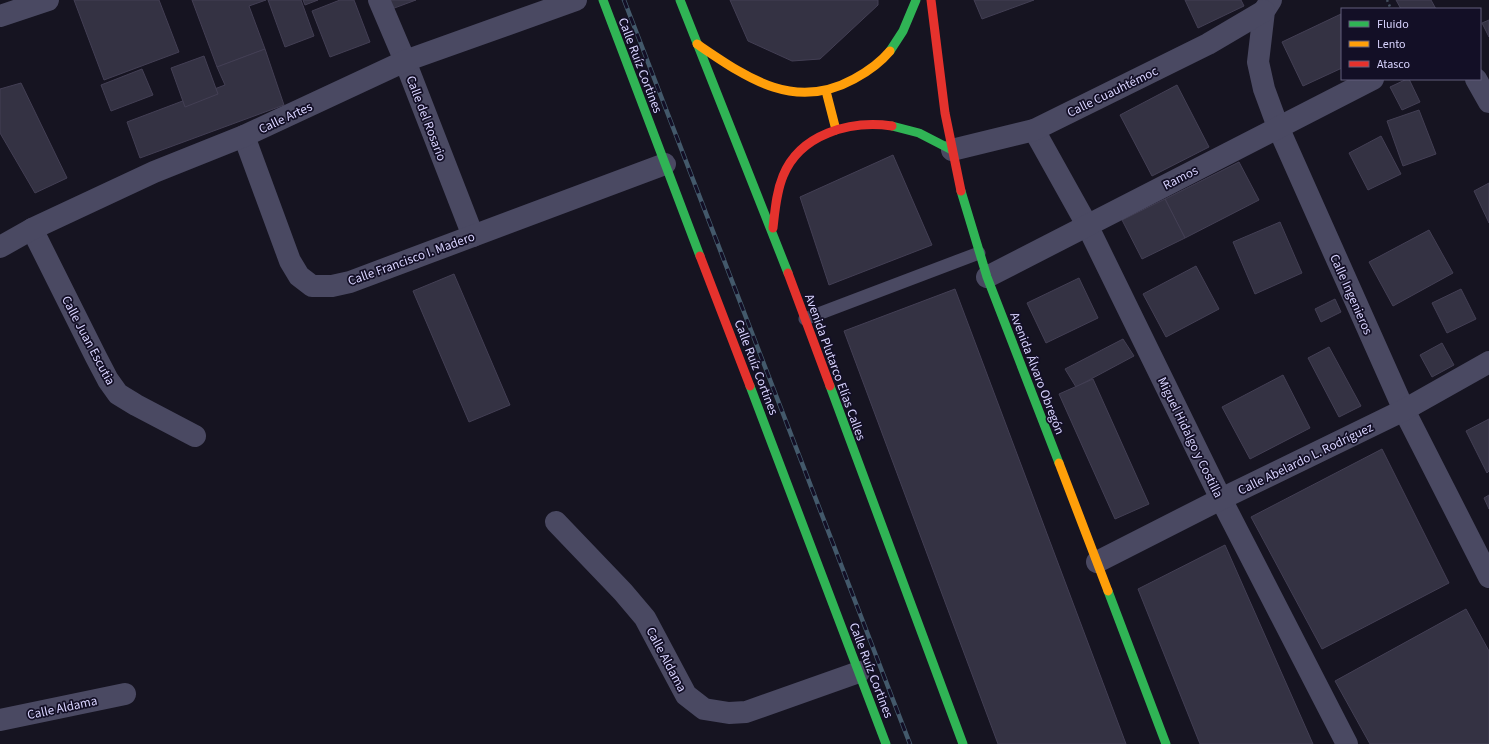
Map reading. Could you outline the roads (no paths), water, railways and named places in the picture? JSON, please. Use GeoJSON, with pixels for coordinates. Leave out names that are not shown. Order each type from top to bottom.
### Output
{"type":"FeatureCollection","features":[{"type":"Feature","properties":{"kind":"main road","name":"Calle Ruíz Cortines"},"geometry":{"type":"LineString","coordinates":[[603,0],[886,744]]}},
{"type":"Feature","properties":{"kind":"main road","name":"Avenida Plutarco Elías Calles"},"geometry":{"type":"LineString","coordinates":[[680,0],[773,232],[963,744]]}},
{"type":"Feature","properties":{"kind":"main road"},"geometry":{"type":"LineString","coordinates":[[697,44],[729,65],[764,83],[789,91],[820,93],[846,84],[871,69],[892,50],[909,21],[916,0]]}},
{"type":"Feature","properties":{"kind":"main road","name":"Avenida Álvaro Obregón"},"geometry":{"type":"LineString","coordinates":[[931,0],[952,150],[964,202],[979,253],[1166,744]]}},
{"type":"Feature","properties":{"kind":"main road"},"geometry":{"type":"LineString","coordinates":[[826,91],[836,130]]}},
{"type":"Feature","properties":{"kind":"main road"},"geometry":{"type":"LineString","coordinates":[[773,232],[777,192],[784,172],[797,152],[821,134],[846,126],[871,123],[895,126],[920,134],[952,150]]}},
{"type":"Feature","properties":{"kind":"street"},"geometry":{"type":"LineString","coordinates":[[0,16],[48,0]]}},
{"type":"Feature","properties":{"kind":"street","name":"Calle del Rosario"},"geometry":{"type":"LineString","coordinates":[[379,0],[405,61],[473,236]]}},
{"type":"Feature","properties":{"kind":"street","name":"Calle Artes"},"geometry":{"type":"LineString","coordinates":[[0,247],[32,229],[154,172],[244,136],[405,61],[576,0]]}},
{"type":"Feature","properties":{"kind":"street","name":"Calle Cuauhtémoc"},"geometry":{"type":"LineString","coordinates":[[952,150],[1034,130],[1208,44],[1268,6]]}},
{"type":"Feature","properties":{"kind":"street","name":"Calle Ingenieros"},"geometry":{"type":"LineString","coordinates":[[1268,6],[1258,62],[1264,89],[1278,127],[1404,410],[1489,578]]}},
{"type":"Feature","properties":{"kind":"street","name":"Ramos"},"geometry":{"type":"LineString","coordinates":[[987,277],[1371,80]]}},
{"type":"Feature","properties":{"kind":"street"},"geometry":{"type":"LineString","coordinates":[[1477,80],[1489,102]]}},
{"type":"Feature","properties":{"kind":"street","name":"Miguel Hidalgo y Costilla"},"geometry":{"type":"LineString","coordinates":[[1034,130],[1087,225],[1221,499],[1347,744]]}},
{"type":"Feature","properties":{"kind":"street","name":"Calle Francisco I. Madero"},"geometry":{"type":"LineString","coordinates":[[244,136],[290,261],[299,276],[312,286],[332,286],[350,282],[665,164]]}},
{"type":"Feature","properties":{"kind":"street","name":"Calle Juan Escutia"},"geometry":{"type":"LineString","coordinates":[[32,229],[96,357],[108,380],[118,394],[195,436]]}},
{"type":"Feature","properties":{"kind":"street","name":"Calle Abelardo L. Rodríguez"},"geometry":{"type":"LineString","coordinates":[[1097,562],[1221,499],[1404,410],[1489,362]]}},
{"type":"Feature","properties":{"kind":"street","name":"Calle Aldama"},"geometry":{"type":"LineString","coordinates":[[556,522],[623,592],[645,618],[686,695],[704,709],[729,713],[746,712],[859,672]]}},
{"type":"Feature","properties":{"kind":"street","name":"Calle Aldama"},"geometry":{"type":"LineString","coordinates":[[0,720],[125,694]]}},
{"type":"Feature","properties":{"kind":"lane"},"geometry":{"type":"LineString","coordinates":[[805,319],[979,253]]}},
{"type":"Feature","properties":{"kind":"railway"},"geometry":{"type":"LineString","coordinates":[[624,0],[910,744]]}}]}
